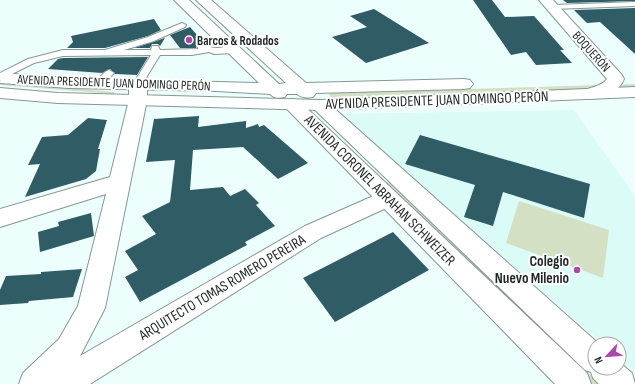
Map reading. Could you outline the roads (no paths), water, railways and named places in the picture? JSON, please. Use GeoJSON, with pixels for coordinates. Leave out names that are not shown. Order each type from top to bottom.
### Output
{"type":"FeatureCollection","features":[{"type":"Feature","properties":{"kind":"main road"},"geometry":{"type":"LineString","coordinates":[[181,0],[274,89]]}},
{"type":"Feature","properties":{"kind":"main road","name":"AVENIDA CORONEL ABRAHAN SCHWEIZER"},"geometry":{"type":"LineString","coordinates":[[203,0],[297,97],[387,198],[576,384]]}},
{"type":"Feature","properties":{"kind":"main road","name":"BOQUERÓN"},"geometry":{"type":"LineString","coordinates":[[549,4],[616,79],[615,83],[610,87],[590,94]]}},
{"type":"Feature","properties":{"kind":"main road"},"geometry":{"type":"LineString","coordinates":[[216,86],[232,80],[239,73],[242,66],[236,52]]}},
{"type":"Feature","properties":{"kind":"main road","name":"AVENIDA PRESIDENTE JUAN DOMINGO PERÓN"},"geometry":{"type":"LineString","coordinates":[[0,77],[105,78],[138,92],[297,97],[635,78]]}},
{"type":"Feature","properties":{"kind":"main road","name":"AVENIDA PRESIDENTE JUAN DOMINGO PERÓN"},"geometry":{"type":"LineString","coordinates":[[0,93],[58,98],[216,86],[274,89],[320,105],[635,92]]}},
{"type":"Feature","properties":{"kind":"main road"},"geometry":{"type":"LineString","coordinates":[[34,384],[69,349],[91,308],[138,92]]}},
{"type":"Feature","properties":{"kind":"main road","name":"AVENIDA CORONEL ABRAHAN SCHWEIZER"},"geometry":{"type":"LineString","coordinates":[[320,105],[587,353]]}},
{"type":"Feature","properties":{"kind":"main road"},"geometry":{"type":"LineString","coordinates":[[0,218],[119,182]]}},
{"type":"Feature","properties":{"kind":"main road","name":"ARQUITECTO TOMAS ROMERO PEREIRA"},"geometry":{"type":"LineString","coordinates":[[62,384],[94,375],[313,232],[387,198]]}},
{"type":"Feature","properties":{"kind":"main road"},"geometry":{"type":"LineString","coordinates":[[612,376],[621,384]]}},
{"type":"Feature","properties":{"kind":"lane"},"geometry":{"type":"LineString","coordinates":[[549,4],[635,4]]}},
{"type":"Feature","properties":{"kind":"lane"},"geometry":{"type":"LineString","coordinates":[[121,53],[182,27],[182,23],[196,15]]}},
{"type":"Feature","properties":{"kind":"lane"},"geometry":{"type":"LineString","coordinates":[[138,92],[157,53],[151,39]]}},
{"type":"Feature","properties":{"kind":"lane"},"geometry":{"type":"LineString","coordinates":[[0,77],[31,61],[64,53],[157,53],[204,49],[221,52],[236,52]]}},
{"type":"Feature","properties":{"kind":"place","name":"Barcos & Rodados"},"geometry":{"type":"Point","coordinates":[189,40]}},
{"type":"Feature","properties":{"kind":"place","name":"Colegio Nuevo Milenio"},"geometry":{"type":"Point","coordinates":[577,270]}}]}
